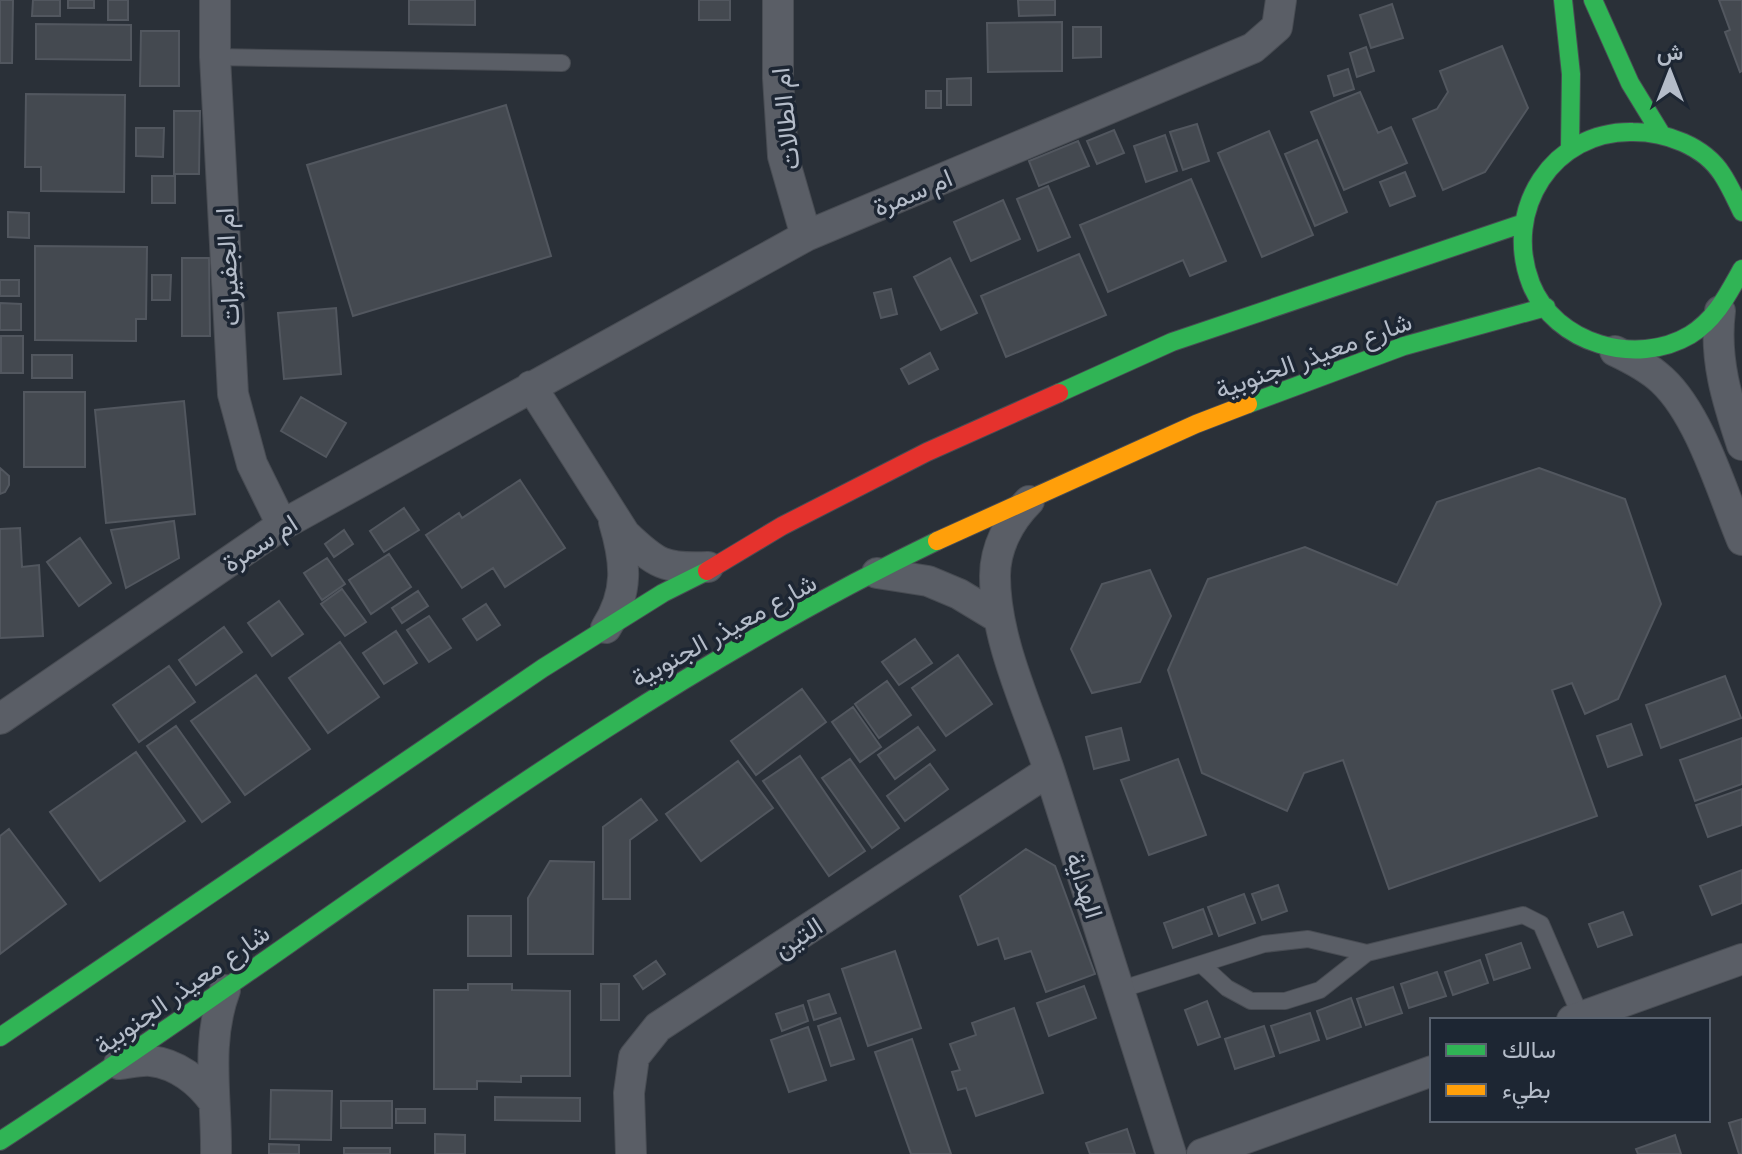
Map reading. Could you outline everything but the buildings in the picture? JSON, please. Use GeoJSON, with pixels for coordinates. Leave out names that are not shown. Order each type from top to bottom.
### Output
{"type":"FeatureCollection","features":[{"type":"Feature","properties":{"kind":"street","name":"ام الجفيرات"},"geometry":{"type":"LineString","coordinates":[[215,0],[215,57],[233,394],[252,464],[282,525]]}},
{"type":"Feature","properties":{"kind":"street","name":"ام الطالات"},"geometry":{"type":"LineString","coordinates":[[778,0],[778,78],[783,156],[806,236]]}},
{"type":"Feature","properties":{"kind":"street","name":"ام سمرة"},"geometry":{"type":"LineString","coordinates":[[0,719],[282,525],[806,236],[1253,48],[1277,27],[1281,0]]}},
{"type":"Feature","properties":{"kind":"street"},"geometry":{"type":"LineString","coordinates":[[1563,0],[1573,73],[1574,111],[1570,148]]}},
{"type":"Feature","properties":{"kind":"street"},"geometry":{"type":"LineString","coordinates":[[1593,0],[1630,83],[1660,132]]}},
{"type":"Feature","properties":{"kind":"street"},"geometry":{"type":"LineString","coordinates":[[1742,212],[1721,170],[1692,145],[1660,132],[1620,130],[1594,136],[1570,148],[1550,166],[1527,207],[1523,241],[1528,275],[1546,307],[1574,333],[1639,363],[1662,381],[1682,403],[1696,428],[1742,540]]}},
{"type":"Feature","properties":{"kind":"street"},"geometry":{"type":"LineString","coordinates":[[1721,170],[1742,166]]}},
{"type":"Feature","properties":{"kind":"street"},"geometry":{"type":"LineString","coordinates":[[0,1037],[543,668],[663,593],[715,567],[782,526],[927,452],[1129,359],[1221,324],[1524,223]]}},
{"type":"Feature","properties":{"kind":"street"},"geometry":{"type":"LineString","coordinates":[[1613,350],[1663,347],[1707,324],[1730,297],[1742,269]]}},
{"type":"Feature","properties":{"kind":"street","name":"شارع معيذر الجنوبية"},"geometry":{"type":"LineString","coordinates":[[0,1141],[117,1065],[529,777],[662,691],[877,573],[933,543],[1196,424],[1404,346],[1546,307]]}},
{"type":"Feature","properties":{"kind":"street"},"geometry":{"type":"LineString","coordinates":[[1720,311],[1717,333],[1720,373],[1742,445]]}},
{"type":"Feature","properties":{"kind":"street"},"geometry":{"type":"LineString","coordinates":[[531,386],[612,516],[645,554],[661,564],[679,568],[715,567]]}},
{"type":"Feature","properties":{"kind":"street","name":"الهداية"},"geometry":{"type":"LineString","coordinates":[[1033,497],[1011,524],[997,556],[997,617],[1171,1154]]}},
{"type":"Feature","properties":{"kind":"street"},"geometry":{"type":"LineString","coordinates":[[606,629],[619,609],[624,584],[622,549],[612,516]]}},
{"type":"Feature","properties":{"kind":"street"},"geometry":{"type":"LineString","coordinates":[[877,573],[928,581],[959,594],[997,617]]}},
{"type":"Feature","properties":{"kind":"street","name":"التين"},"geometry":{"type":"LineString","coordinates":[[631,1154],[629,1093],[634,1057],[658,1027],[1049,771]]}},
{"type":"Feature","properties":{"kind":"street"},"geometry":{"type":"LineString","coordinates":[[1577,1018],[1742,959]]}},
{"type":"Feature","properties":{"kind":"street"},"geometry":{"type":"LineString","coordinates":[[216,1154],[214,1034],[225,990]]}},
{"type":"Feature","properties":{"kind":"street"},"geometry":{"type":"LineString","coordinates":[[117,1065],[150,1061],[181,1070],[198,1083],[214,1102]]}},
{"type":"Feature","properties":{"kind":"street"},"geometry":{"type":"LineString","coordinates":[[1202,1154],[1430,1072]]}},
{"type":"Feature","properties":{"kind":"lane"},"geometry":{"type":"LineString","coordinates":[[215,57],[562,63]]}},
{"type":"Feature","properties":{"kind":"lane"},"geometry":{"type":"LineString","coordinates":[[1201,964],[1227,988],[1251,1001],[1285,1001],[1320,990],[1367,953],[1523,915],[1541,924],[1577,1018]]}},
{"type":"Feature","properties":{"kind":"lane"},"geometry":{"type":"LineString","coordinates":[[1119,990],[1264,944],[1308,939],[1367,953]]}},
{"type":"Feature","properties":{"kind":"traffic: fast"},"geometry":{"type":"LineString","coordinates":[[1563,0],[1571,74],[1570,148]]}},
{"type":"Feature","properties":{"kind":"traffic: fast"},"geometry":{"type":"LineString","coordinates":[[1593,0],[1630,83],[1660,132]]}},
{"type":"Feature","properties":{"kind":"traffic: fast"},"geometry":{"type":"LineString","coordinates":[[1742,212],[1722,174],[1695,148],[1671,138],[1633,132],[1604,135],[1579,144],[1558,160],[1541,180],[1529,203],[1523,229],[1524,256],[1531,284],[1543,305],[1558,322],[1578,335],[1622,349],[1646,349],[1690,335],[1714,314],[1742,269]]}},
{"type":"Feature","properties":{"kind":"traffic: fast"},"geometry":{"type":"LineString","coordinates":[[1059,393],[1172,342],[1524,223]]}},
{"type":"Feature","properties":{"kind":"traffic: fast"},"geometry":{"type":"LineString","coordinates":[[1248,404],[1404,346],[1546,307]]}},
{"type":"Feature","properties":{"kind":"traffic: fast"},"geometry":{"type":"LineString","coordinates":[[0,1141],[575,749],[813,605],[937,541]]}},
{"type":"Feature","properties":{"kind":"traffic: fast"},"geometry":{"type":"LineString","coordinates":[[0,1037],[543,668],[663,593],[707,571]]}},
{"type":"Feature","properties":{"kind":"traffic: slow"},"geometry":{"type":"LineString","coordinates":[[937,541],[1196,424],[1248,404]]}},
{"type":"Feature","properties":{"kind":"traffic: jam"},"geometry":{"type":"LineString","coordinates":[[707,571],[782,526],[927,452],[1059,393]]}}]}
